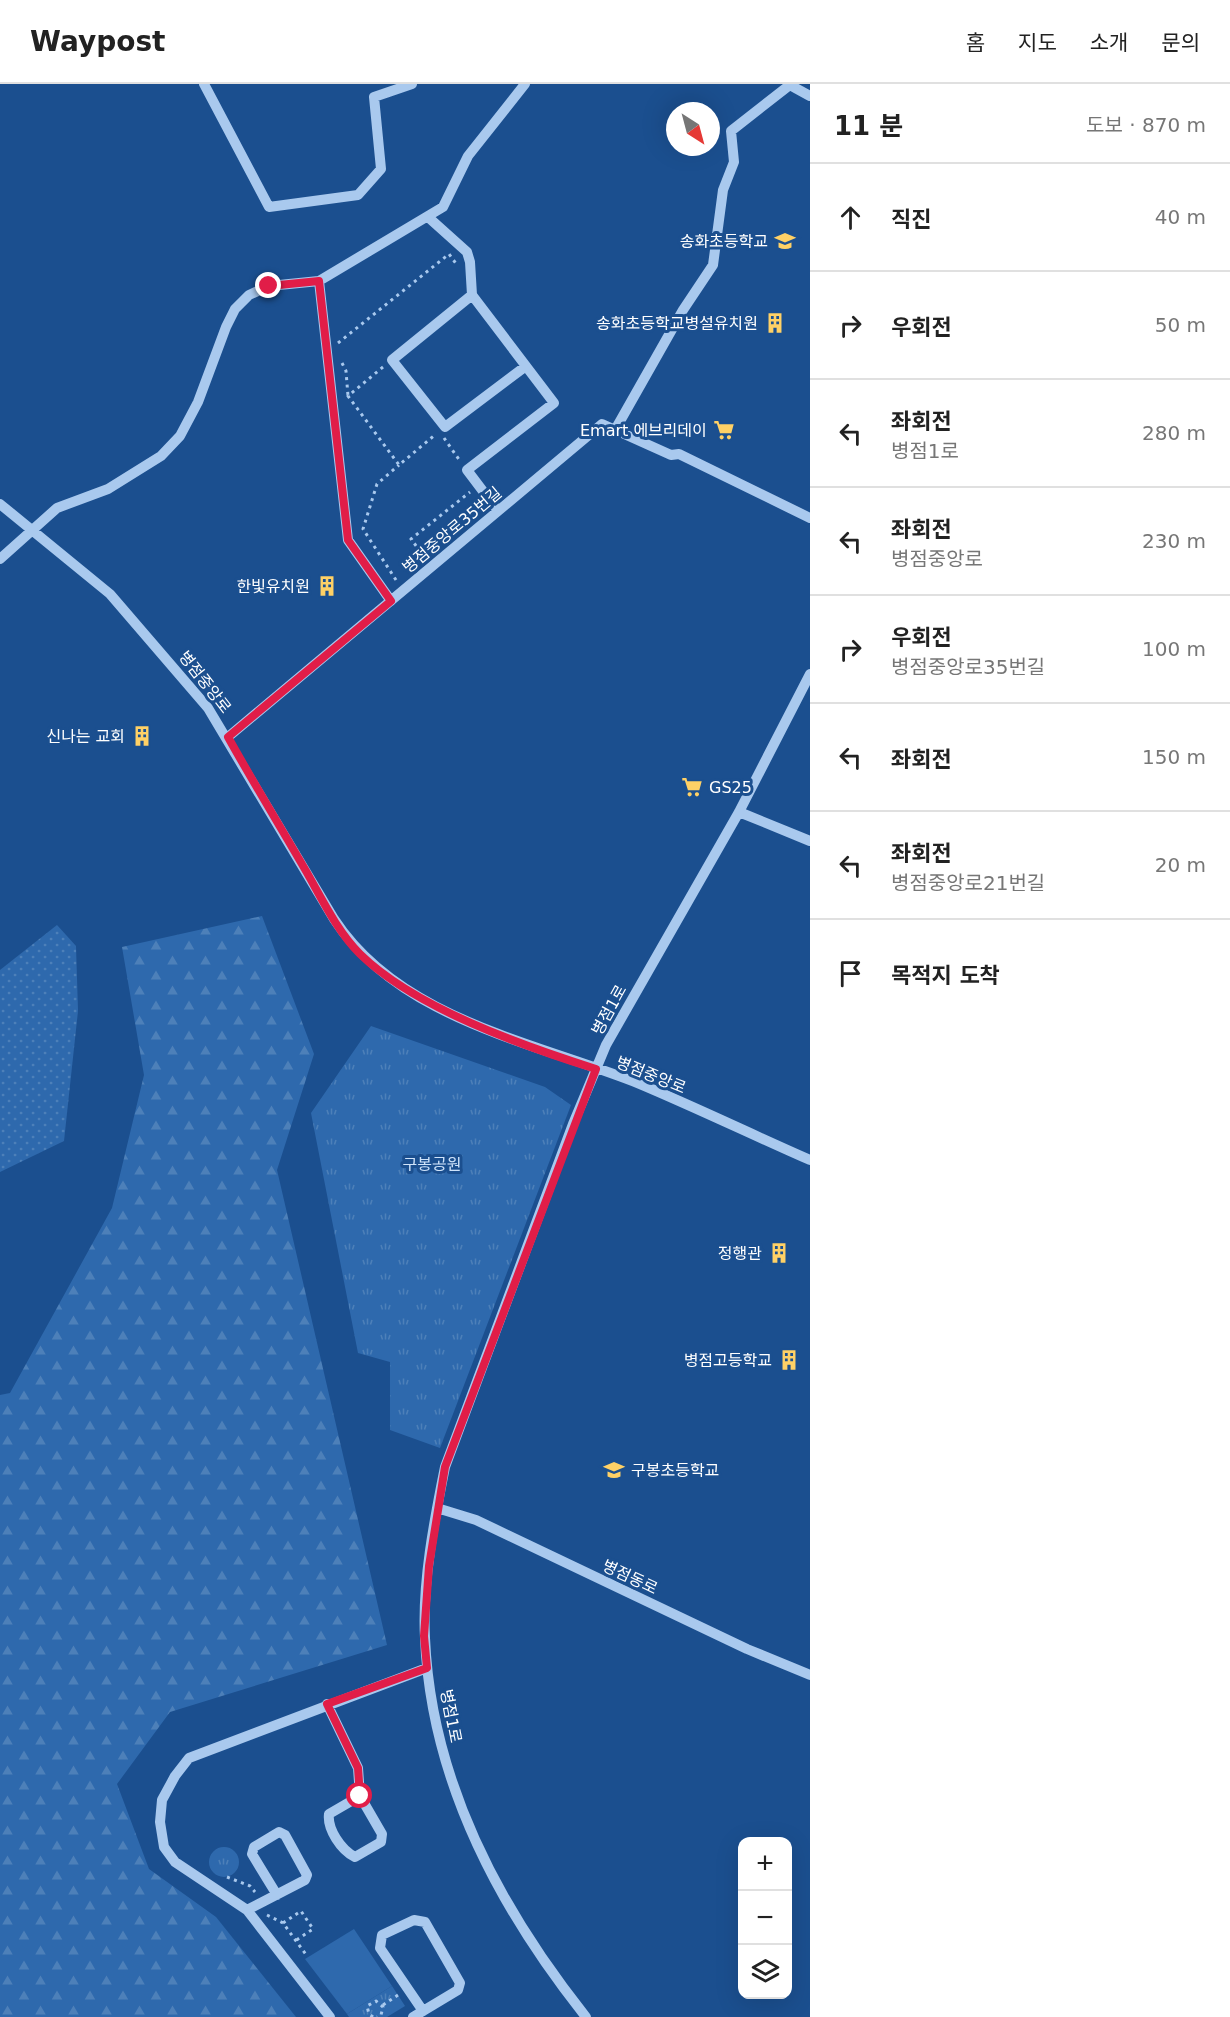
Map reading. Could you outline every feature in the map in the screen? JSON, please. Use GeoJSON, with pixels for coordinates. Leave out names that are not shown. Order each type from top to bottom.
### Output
{"type":"FeatureCollection","features":[{"type":"Feature","properties":{"kind":"street"},"geometry":{"type":"LineString","coordinates":[[204,84],[269,207],[358,195],[381,169],[374,97],[412,84]]}},
{"type":"Feature","properties":{"kind":"street"},"geometry":{"type":"LineString","coordinates":[[0,559],[57,508],[108,489],[134,475],[161,456],[174,442],[198,402],[226,327],[236,309],[249,295],[269,286],[319,281],[443,207],[468,156],[525,84]]}},
{"type":"Feature","properties":{"kind":"street"},"geometry":{"type":"LineString","coordinates":[[810,96],[791,84],[731,131],[734,162],[723,190],[713,265],[684,310],[615,430],[671,455],[679,454],[810,518]]}},
{"type":"Feature","properties":{"kind":"street"},"geometry":{"type":"LineString","coordinates":[[428,217],[466,252],[472,290],[554,403],[467,470],[498,511]]}},
{"type":"Feature","properties":{"kind":"street"},"geometry":{"type":"LineString","coordinates":[[319,281],[348,540],[391,601]]}},
{"type":"Feature","properties":{"kind":"street"},"geometry":{"type":"LineString","coordinates":[[472,290],[392,360],[445,427],[526,366]]}},
{"type":"Feature","properties":{"kind":"street","name":"병점중앙로35번길"},"geometry":{"type":"LineString","coordinates":[[228,737],[602,424],[615,430]]}},
{"type":"Feature","properties":{"kind":"street","name":"병점중앙로"},"geometry":{"type":"LineString","coordinates":[[0,504],[110,594],[166,656],[208,708],[228,737],[334,919],[352,945],[373,966],[458,1018],[555,1056],[639,1084],[810,1160]]}},
{"type":"Feature","properties":{"kind":"street","name":"병점1로"},"geometry":{"type":"LineString","coordinates":[[586,2017],[537,1952],[487,1868],[449,1776],[430,1698],[424,1636],[437,1508],[445,1467],[606,1045],[739,812],[810,674]]}},
{"type":"Feature","properties":{"kind":"street"},"geometry":{"type":"LineString","coordinates":[[739,812],[810,841]]}},
{"type":"Feature","properties":{"kind":"street","name":"병점동로"},"geometry":{"type":"LineString","coordinates":[[437,1508],[476,1520],[747,1649],[810,1675]]}},
{"type":"Feature","properties":{"kind":"street"},"geometry":{"type":"LineString","coordinates":[[330,2017],[247,1910],[175,1862],[164,1847],[160,1822],[162,1800],[175,1776],[189,1758],[427,1668]]}},
{"type":"Feature","properties":{"kind":"street"},"geometry":{"type":"LineString","coordinates":[[327,1704],[358,1768],[360,1796],[382,1834],[381,1842],[355,1857],[346,1852],[328,1823],[329,1814],[360,1796]]}},
{"type":"Feature","properties":{"kind":"street"},"geometry":{"type":"LineString","coordinates":[[247,1910],[277,1895],[305,1880],[308,1875],[285,1835],[279,1832],[254,1847],[252,1854],[277,1895]]}},
{"type":"Feature","properties":{"kind":"street"},"geometry":{"type":"LineString","coordinates":[[414,1920],[425,1922],[460,1983],[458,1990],[418,2014],[380,1948],[382,1935],[414,1920]]}},
{"type":"Feature","properties":{"kind":"path"},"geometry":{"type":"LineString","coordinates":[[333,347],[449,254],[472,290]]}},
{"type":"Feature","properties":{"kind":"path"},"geometry":{"type":"LineString","coordinates":[[337,356],[346,371],[348,396],[399,465]]}},
{"type":"Feature","properties":{"kind":"path"},"geometry":{"type":"LineString","coordinates":[[348,396],[392,360]]}},
{"type":"Feature","properties":{"kind":"path"},"geometry":{"type":"LineString","coordinates":[[405,577],[398,583],[363,529],[377,484],[445,427]]}},
{"type":"Feature","properties":{"kind":"path"},"geometry":{"type":"LineString","coordinates":[[445,427],[444,441],[467,470]]}},
{"type":"Feature","properties":{"kind":"path"},"geometry":{"type":"LineString","coordinates":[[420,565],[427,560],[411,539],[476,488]]}},
{"type":"Feature","properties":{"kind":"path"},"geometry":{"type":"LineString","coordinates":[[227,1877],[250,1886],[258,1896]]}},
{"type":"Feature","properties":{"kind":"path"},"geometry":{"type":"LineString","coordinates":[[283,1923],[301,1911],[313,1929],[295,1941]]}},
{"type":"Feature","properties":{"kind":"path"},"geometry":{"type":"LineString","coordinates":[[266,1914],[283,1923],[307,1956]]}},
{"type":"Feature","properties":{"kind":"path"},"geometry":{"type":"LineString","coordinates":[[369,2014],[377,2017],[383,2010],[383,2005],[399,1994]]}},
{"type":"Feature","properties":{"kind":"path"},"geometry":{"type":"LineString","coordinates":[[369,2014],[367,2009],[370,2002],[376,2001],[383,2005]]}},
{"type":"Feature","properties":{"kind":"path"},"geometry":{"type":"LineString","coordinates":[[364,2017],[369,2014]]}},
{"type":"Feature","properties":{"kind":"green space"},"geometry":{"type":"Polygon","coordinates":[[[262,916],[314,1054],[277,1170],[387,1645],[170,1712],[117,1784],[149,1869],[216,1917],[296,2017],[0,2017],[0,1395],[10,1393],[112,1208],[144,1075],[122,947],[262,916]]]}},
{"type":"Feature","properties":{"kind":"green space"},"geometry":{"type":"Polygon","coordinates":[[[57,925],[76,946],[78,1011],[64,1141],[0,1172],[0,970],[57,925]]]}},
{"type":"Feature","properties":{"kind":"green space","name":"구봉공원"},"geometry":{"type":"Polygon","coordinates":[[[371,1026],[545,1087],[571,1105],[440,1448],[390,1430],[390,1362],[358,1353],[311,1113],[371,1026]]]}},
{"type":"Feature","properties":{"kind":"green space"},"geometry":{"type":"Polygon","coordinates":[[[224,1847],[235,1851],[239,1862],[235,1873],[224,1877],[213,1873],[209,1862],[213,1851],[224,1847]]]}},
{"type":"Feature","properties":{"kind":"green space"},"geometry":{"type":"Polygon","coordinates":[[[354,1929],[392,1986],[347,2014],[305,1959],[354,1929]]]}},
{"type":"Feature","properties":{"kind":"green space"},"geometry":{"type":"Polygon","coordinates":[[[392,1986],[405,2006],[387,2017],[349,2017],[347,2014],[392,1986]]]}},
{"type":"Feature","properties":{"kind":"place","name":"송화초등학교"},"geometry":{"type":"Point","coordinates":[785,241]}},
{"type":"Feature","properties":{"kind":"place","name":"송화초등학교병설유치원"},"geometry":{"type":"Point","coordinates":[775,323]}},
{"type":"Feature","properties":{"kind":"place","name":"Emart 에브리데이"},"geometry":{"type":"Point","coordinates":[724,430]}},
{"type":"Feature","properties":{"kind":"place","name":"한빛유치원"},"geometry":{"type":"Point","coordinates":[327,586]}},
{"type":"Feature","properties":{"kind":"place","name":"신나는 교회"},"geometry":{"type":"Point","coordinates":[142,736]}},
{"type":"Feature","properties":{"kind":"place","name":"GS25"},"geometry":{"type":"Point","coordinates":[692,787]}},
{"type":"Feature","properties":{"kind":"place","name":"정행관"},"geometry":{"type":"Point","coordinates":[779,1253]}},
{"type":"Feature","properties":{"kind":"place","name":"병점고등학교"},"geometry":{"type":"Point","coordinates":[789,1360]}},
{"type":"Feature","properties":{"kind":"place","name":"구봉초등학교"},"geometry":{"type":"Point","coordinates":[614,1470]}},
{"type":"Feature","properties":{"kind":"route"},"geometry":{"type":"LineString","coordinates":[[269,286],[319,281],[348,540],[391,601],[228,737],[346,938],[373,966],[458,1018],[555,1056],[596,1069],[573,1124],[445,1467],[429,1566],[424,1636],[427,1668],[327,1704],[358,1768],[360,1796]]}}]}
